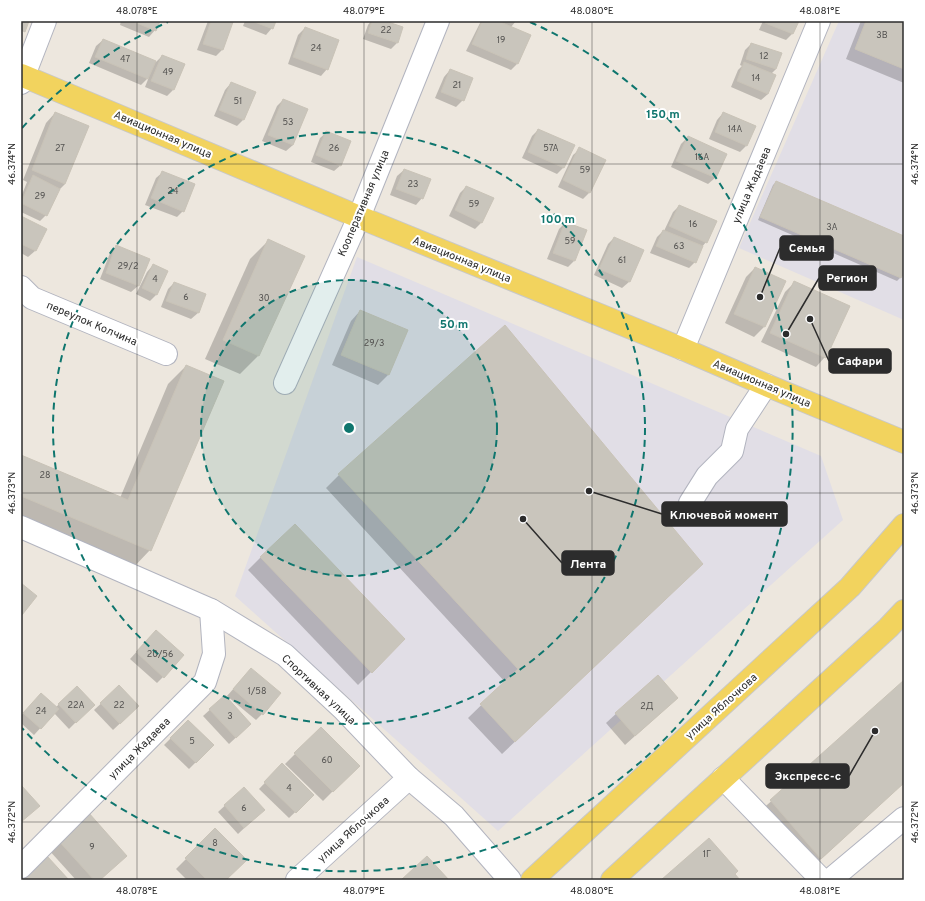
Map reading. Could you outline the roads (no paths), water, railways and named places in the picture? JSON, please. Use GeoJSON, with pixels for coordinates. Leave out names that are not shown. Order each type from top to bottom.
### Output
{"type":"FeatureCollection","features":[{"type":"Feature","properties":{"kind":"main road","name":"Авиационная улица"},"geometry":{"type":"LineString","coordinates":[[22,78],[683,349],[904,442]]}},
{"type":"Feature","properties":{"kind":"main road","name":"улица Яблочкова"},"geometry":{"type":"LineString","coordinates":[[532,880],[850,587],[904,525]]}},
{"type":"Feature","properties":{"kind":"main road"},"geometry":{"type":"LineString","coordinates":[[612,880],[888,628],[904,611]]}},
{"type":"Feature","properties":{"kind":"street"},"geometry":{"type":"LineString","coordinates":[[22,78],[45,21]]}},
{"type":"Feature","properties":{"kind":"street","name":"Кооперативная улица"},"geometry":{"type":"LineString","coordinates":[[284,383],[359,216],[438,21]]}},
{"type":"Feature","properties":{"kind":"street","name":"улица Жадаева"},"geometry":{"type":"LineString","coordinates":[[683,349],[819,21]]}},
{"type":"Feature","properties":{"kind":"street","name":"переулок Колчина"},"geometry":{"type":"LineString","coordinates":[[21,287],[32,298],[166,354]]}},
{"type":"Feature","properties":{"kind":"street"},"geometry":{"type":"LineString","coordinates":[[690,503],[707,476],[732,451],[738,429],[766,385]]}},
{"type":"Feature","properties":{"kind":"street","name":"Спортивная улица"},"geometry":{"type":"LineString","coordinates":[[21,526],[210,610],[284,655],[343,709],[409,778],[454,816],[510,880]]}},
{"type":"Feature","properties":{"kind":"street","name":"улица Жадаева"},"geometry":{"type":"LineString","coordinates":[[21,867],[205,682],[214,654],[210,610]]}},
{"type":"Feature","properties":{"kind":"street","name":"улица Яблочкова"},"geometry":{"type":"LineString","coordinates":[[297,880],[409,778]]}},
{"type":"Feature","properties":{"kind":"street"},"geometry":{"type":"LineString","coordinates":[[723,778],[822,880]]}},
{"type":"Feature","properties":{"kind":"street"},"geometry":{"type":"LineString","coordinates":[[830,880],[904,818]]}},
{"type":"Feature","properties":{"kind":"place","name":"Семья"},"geometry":{"type":"Point","coordinates":[760,297]}},
{"type":"Feature","properties":{"kind":"place","name":"Сафари"},"geometry":{"type":"Point","coordinates":[810,319]}},
{"type":"Feature","properties":{"kind":"place","name":"Регион"},"geometry":{"type":"Point","coordinates":[786,334]}},
{"type":"Feature","properties":{"kind":"place","name":"Ключевой момент"},"geometry":{"type":"Point","coordinates":[589,491]}},
{"type":"Feature","properties":{"kind":"place","name":"Лента"},"geometry":{"type":"Point","coordinates":[523,519]}},
{"type":"Feature","properties":{"kind":"place","name":"Экспресс-с"},"geometry":{"type":"Point","coordinates":[875,731]}}]}
